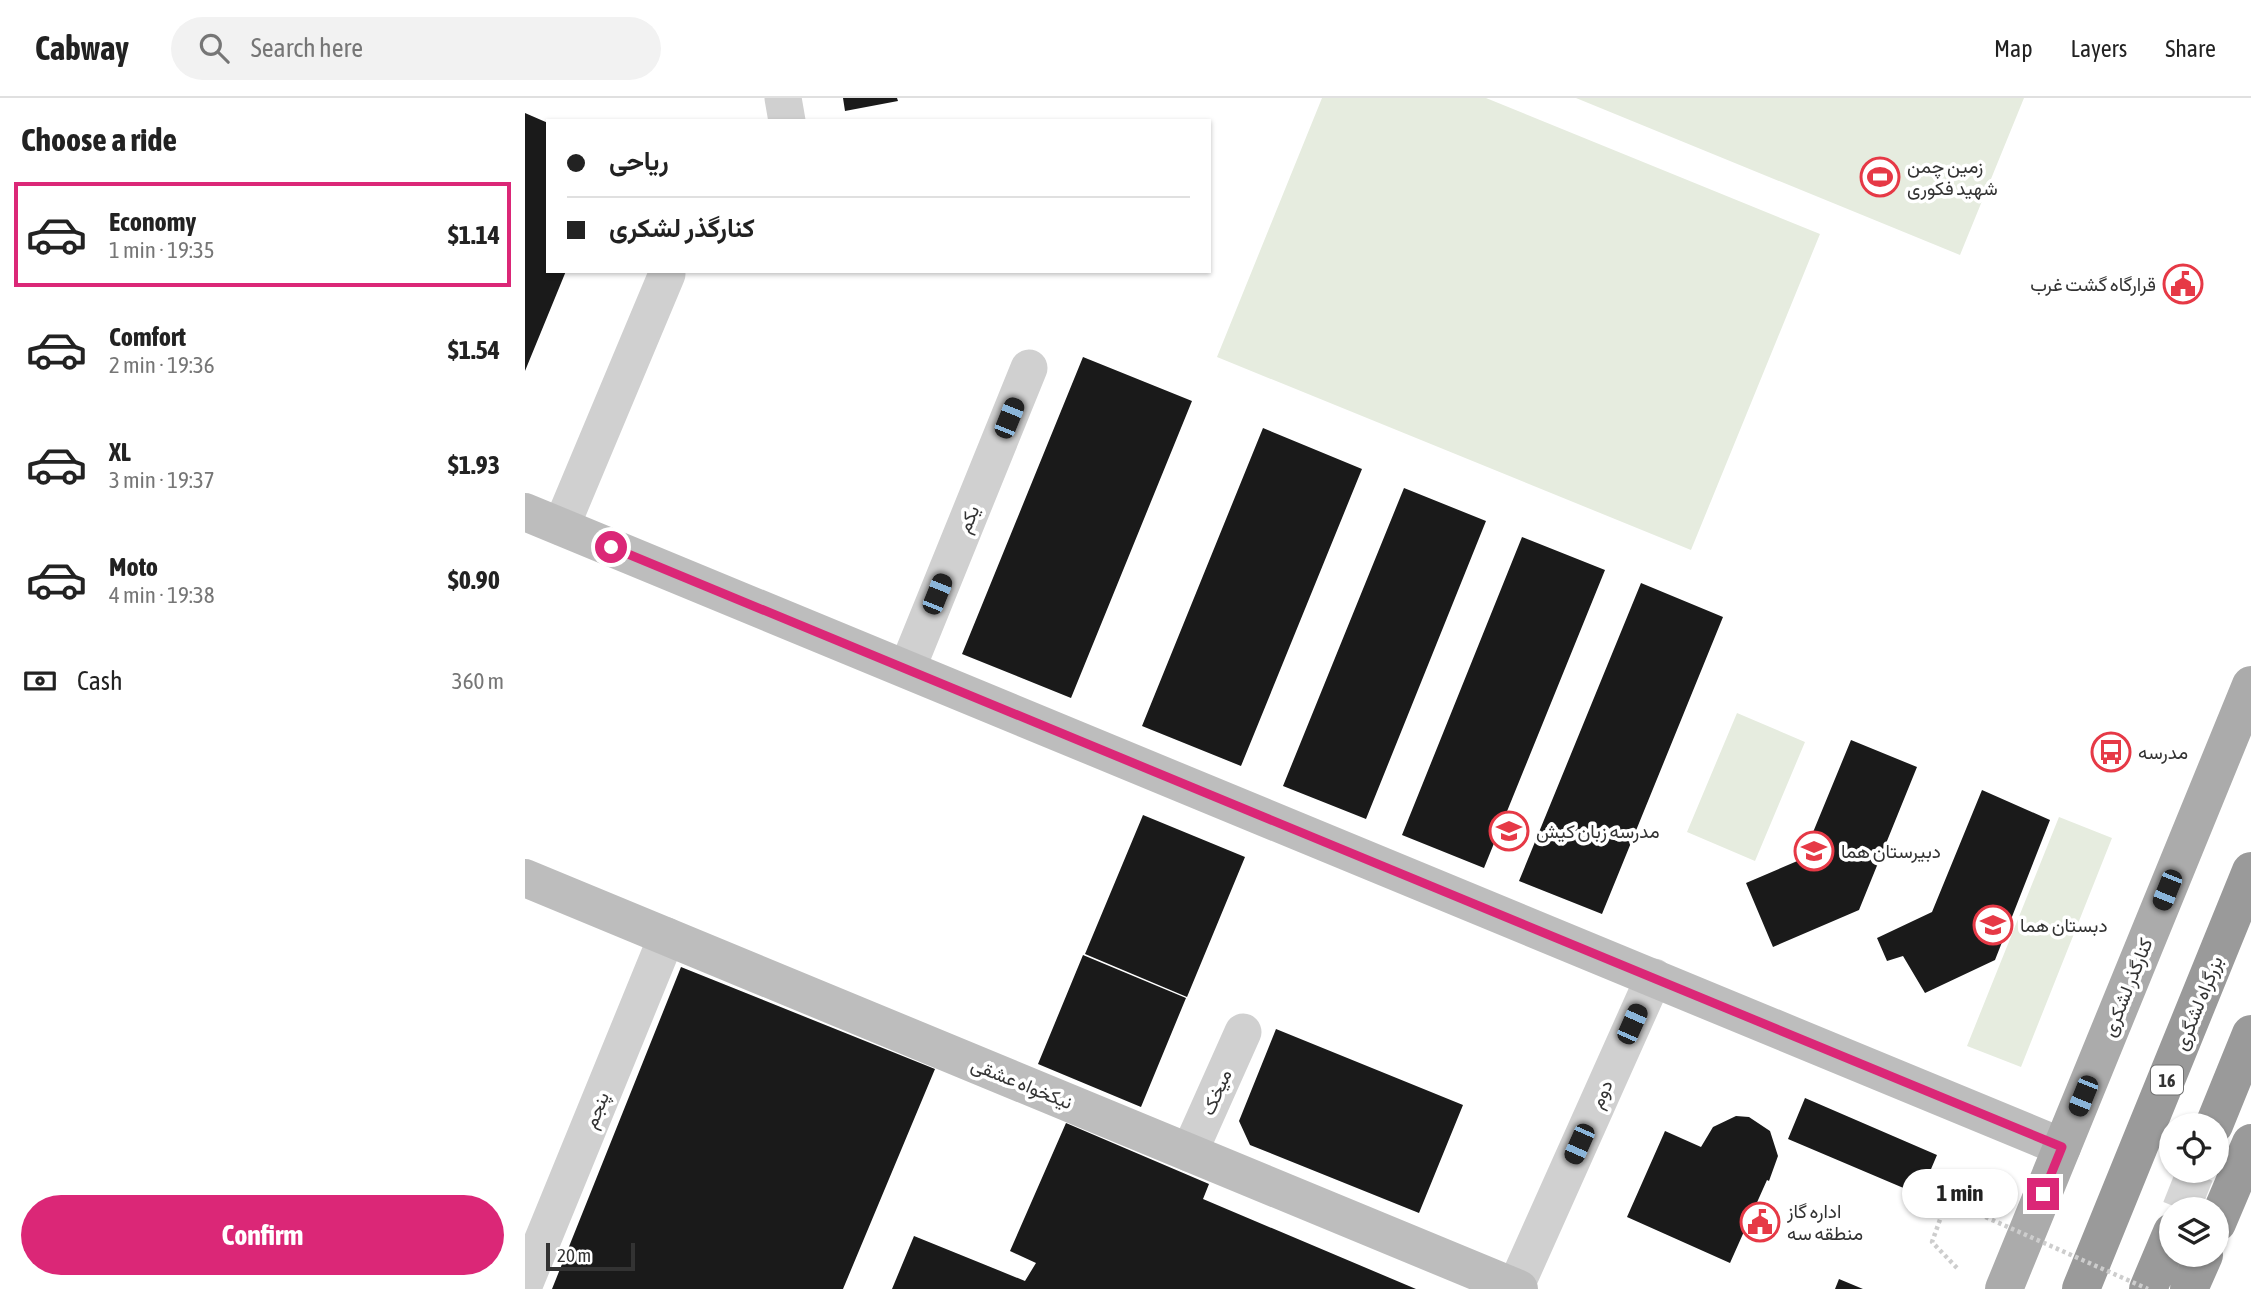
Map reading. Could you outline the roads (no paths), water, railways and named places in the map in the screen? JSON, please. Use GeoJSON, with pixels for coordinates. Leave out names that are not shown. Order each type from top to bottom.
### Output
{"type":"FeatureCollection","features":[{"type":"Feature","properties":{"kind":"highway","name":"بزرگراه لشگری"},"geometry":{"type":"LineString","coordinates":[[2081,1289],[2251,871]]}},
{"type":"Feature","properties":{"kind":"highway"},"geometry":{"type":"LineString","coordinates":[[2219,1113],[2251,1034]]}},
{"type":"Feature","properties":{"kind":"highway"},"geometry":{"type":"LineString","coordinates":[[2228,1197],[2251,1143]]}},
{"type":"Feature","properties":{"kind":"highway"},"geometry":{"type":"LineString","coordinates":[[2148,1289],[2159,1263]]}},
{"type":"Feature","properties":{"kind":"highway"},"geometry":{"type":"LineString","coordinates":[[2189,1289],[2199,1267]]}},
{"type":"Feature","properties":{"kind":"main road","name":"کنارگذر لشکری"},"geometry":{"type":"LineString","coordinates":[[2004,1289],[2251,685]]}},
{"type":"Feature","properties":{"kind":"street"},"geometry":{"type":"LineString","coordinates":[[783,98],[787,119]]}},
{"type":"Feature","properties":{"kind":"street"},"geometry":{"type":"LineString","coordinates":[[561,527],[667,274]]}},
{"type":"Feature","properties":{"kind":"street","name":"یکم"},"geometry":{"type":"LineString","coordinates":[[907,669],[1029,368]]}},
{"type":"Feature","properties":{"kind":"street"},"geometry":{"type":"LineString","coordinates":[[525,512],[2062,1147]]}},
{"type":"Feature","properties":{"kind":"street","name":"نیکخواه عشقی"},"geometry":{"type":"LineString","coordinates":[[525,878],[1517,1288]]}},
{"type":"Feature","properties":{"kind":"street","name":"پنجم"},"geometry":{"type":"LineString","coordinates":[[525,1283],[667,936]]}},
{"type":"Feature","properties":{"kind":"street","name":"دوم"},"geometry":{"type":"LineString","coordinates":[[1517,1288],[1654,977]]}},
{"type":"Feature","properties":{"kind":"street","name":"میخک"},"geometry":{"type":"LineString","coordinates":[[1189,1153],[1243,1032]]}},
{"type":"Feature","properties":{"kind":"tunnel"},"geometry":{"type":"LineString","coordinates":[[2186,1197],[2191,1183]]}},
{"type":"Feature","properties":{"kind":"place","name":"زمین چمن شهید فکوری"},"geometry":{"type":"Point","coordinates":[1880,177]}},
{"type":"Feature","properties":{"kind":"place","name":"قرارگاه گشت غرب"},"geometry":{"type":"Point","coordinates":[2183,284]}},
{"type":"Feature","properties":{"kind":"place","name":"مدرسه"},"geometry":{"type":"Point","coordinates":[2111,752]}},
{"type":"Feature","properties":{"kind":"place","name":"مدرسه زبان کیش"},"geometry":{"type":"Point","coordinates":[1509,831]}},
{"type":"Feature","properties":{"kind":"place","name":"دبیرستان هما"},"geometry":{"type":"Point","coordinates":[1814,851]}},
{"type":"Feature","properties":{"kind":"place","name":"دبستان هما"},"geometry":{"type":"Point","coordinates":[1993,925]}},
{"type":"Feature","properties":{"kind":"place","name":"اداره گاز منطقه سه"},"geometry":{"type":"Point","coordinates":[1760,1222]}}]}
